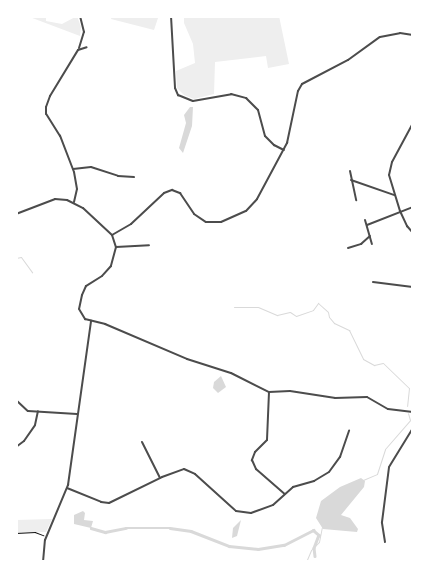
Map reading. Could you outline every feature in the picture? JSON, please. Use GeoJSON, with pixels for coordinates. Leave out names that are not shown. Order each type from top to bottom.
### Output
{"type":"FeatureCollection","features":[{"type":"Feature","properties":{"kind":"street"},"geometry":{"type":"LineString","coordinates":[[74,202],[76,185],[73,169],[60,136],[48,118],[46,109],[50,96],[78,50],[84,35],[80,16]]}},
{"type":"Feature","properties":{"kind":"street"},"geometry":{"type":"LineString","coordinates":[[171,16],[178,95],[192,102],[231,94],[246,98],[258,110],[265,136],[274,145],[284,150]]}},
{"type":"Feature","properties":{"kind":"street"},"geometry":{"type":"LineString","coordinates":[[112,235],[131,224],[164,193],[172,190],[180,193],[192,212],[203,221],[218,223],[239,215],[254,202],[284,150],[301,85],[350,59],[380,37],[400,33],[413,35]]}},
{"type":"Feature","properties":{"kind":"street"},"geometry":{"type":"LineString","coordinates":[[78,50],[87,47]]}},
{"type":"Feature","properties":{"kind":"street"},"geometry":{"type":"LineString","coordinates":[[413,123],[390,169],[389,179],[406,226],[413,233]]}},
{"type":"Feature","properties":{"kind":"street"},"geometry":{"type":"LineString","coordinates":[[73,169],[91,167],[118,176],[134,177]]}},
{"type":"Feature","properties":{"kind":"street"},"geometry":{"type":"LineString","coordinates":[[350,171],[356,200]]}},
{"type":"Feature","properties":{"kind":"street"},"geometry":{"type":"LineString","coordinates":[[351,180],[394,195]]}},
{"type":"Feature","properties":{"kind":"street"},"geometry":{"type":"LineString","coordinates":[[16,214],[57,199],[74,202],[112,235],[116,247],[110,268],[86,286],[82,294],[79,312],[83,318],[102,323],[181,357],[239,376],[269,392],[290,391],[335,398],[367,396],[388,409],[413,412]]}},
{"type":"Feature","properties":{"kind":"street"},"geometry":{"type":"LineString","coordinates":[[367,225],[413,207]]}},
{"type":"Feature","properties":{"kind":"street"},"geometry":{"type":"LineString","coordinates":[[365,220],[372,244]]}},
{"type":"Feature","properties":{"kind":"street"},"geometry":{"type":"LineString","coordinates":[[348,248],[361,244],[370,236]]}},
{"type":"Feature","properties":{"kind":"street"},"geometry":{"type":"LineString","coordinates":[[116,247],[149,244]]}},
{"type":"Feature","properties":{"kind":"street"},"geometry":{"type":"LineString","coordinates":[[373,282],[413,287]]}},
{"type":"Feature","properties":{"kind":"street"},"geometry":{"type":"LineString","coordinates":[[43,562],[46,537],[67,488],[91,321]]}},
{"type":"Feature","properties":{"kind":"street"},"geometry":{"type":"LineString","coordinates":[[269,392],[267,440],[255,452],[252,460],[258,471],[284,494]]}},
{"type":"Feature","properties":{"kind":"street"},"geometry":{"type":"LineString","coordinates":[[16,400],[24,410],[77,414]]}},
{"type":"Feature","properties":{"kind":"street"},"geometry":{"type":"LineString","coordinates":[[16,447],[24,441],[35,425],[38,411]]}},
{"type":"Feature","properties":{"kind":"street"},"geometry":{"type":"LineString","coordinates":[[385,542],[382,522],[389,467],[413,428]]}},
{"type":"Feature","properties":{"kind":"street"},"geometry":{"type":"LineString","coordinates":[[67,488],[108,503],[179,470],[188,470],[235,510],[244,514],[271,506],[292,487],[318,480],[329,472],[340,457],[349,431]]}},
{"type":"Feature","properties":{"kind":"street"},"geometry":{"type":"LineString","coordinates":[[142,442],[160,478]]}},
{"type":"Feature","properties":{"kind":"path"},"geometry":{"type":"LineString","coordinates":[[16,533],[35,532],[46,537]]}},
{"type":"Feature","properties":{"kind":"shaded area"},"geometry":{"type":"Polygon","coordinates":[[[27,16],[46,16],[46,21],[62,24],[77,16],[81,27],[80,36],[27,16]]]}},
{"type":"Feature","properties":{"kind":"shaded area"},"geometry":{"type":"Polygon","coordinates":[[[112,16],[157,16],[158,18],[154,30],[111,19],[112,16]]]}},
{"type":"Feature","properties":{"kind":"shaded area"},"geometry":{"type":"Polygon","coordinates":[[[179,16],[279,16],[289,64],[268,68],[266,56],[215,62],[214,94],[194,99],[184,95],[177,88],[176,71],[195,63],[193,44],[184,23],[184,17],[179,16]]]}},
{"type":"Feature","properties":{"kind":"shaded area"},"geometry":{"type":"Polygon","coordinates":[[[190,107],[193,107],[192,126],[183,153],[179,148],[186,123],[184,115],[190,107]]]}},
{"type":"Feature","properties":{"kind":"shaded area"},"geometry":{"type":"Polygon","coordinates":[[[221,376],[226,387],[218,393],[213,388],[214,382],[221,376]]]}},
{"type":"Feature","properties":{"kind":"shaded area"},"geometry":{"type":"Polygon","coordinates":[[[361,478],[365,481],[364,487],[341,515],[350,518],[358,529],[357,532],[323,529],[316,518],[321,501],[340,487],[361,478]]]}},
{"type":"Feature","properties":{"kind":"shaded area"},"geometry":{"type":"Polygon","coordinates":[[[83,511],[85,513],[84,520],[93,521],[91,528],[74,524],[74,515],[83,511]]]}},
{"type":"Feature","properties":{"kind":"shaded area"},"geometry":{"type":"Polygon","coordinates":[[[52,519],[46,532],[16,533],[16,520],[52,519]]]}},
{"type":"Feature","properties":{"kind":"shaded area"},"geometry":{"type":"Polygon","coordinates":[[[241,520],[237,536],[232,538],[233,528],[241,520]]]}},
{"type":"Feature","properties":{"kind":"waterway"},"geometry":{"type":"LineString","coordinates":[[16,258],[21,257],[32,272]]}},
{"type":"Feature","properties":{"kind":"waterway"},"geometry":{"type":"LineString","coordinates":[[234,307],[258,307],[277,315],[290,312],[296,316],[313,310],[318,303],[328,312],[329,317],[334,323],[349,330],[363,359],[374,365],[383,363],[409,388],[407,406]]}},
{"type":"Feature","properties":{"kind":"waterway"},"geometry":{"type":"LineString","coordinates":[[363,480],[377,474],[385,449],[410,420],[408,413]]}},
{"type":"Feature","properties":{"kind":"waterway"},"geometry":{"type":"LineString","coordinates":[[306,562],[311,550],[319,542],[322,527]]}},
{"type":"Feature","properties":{"kind":"waterway"},"geometry":{"type":"LineString","coordinates":[[91,528],[105,532],[126,528],[170,528],[191,531],[229,546],[258,549],[284,545],[313,530],[319,535],[314,548],[315,556]]}}]}
